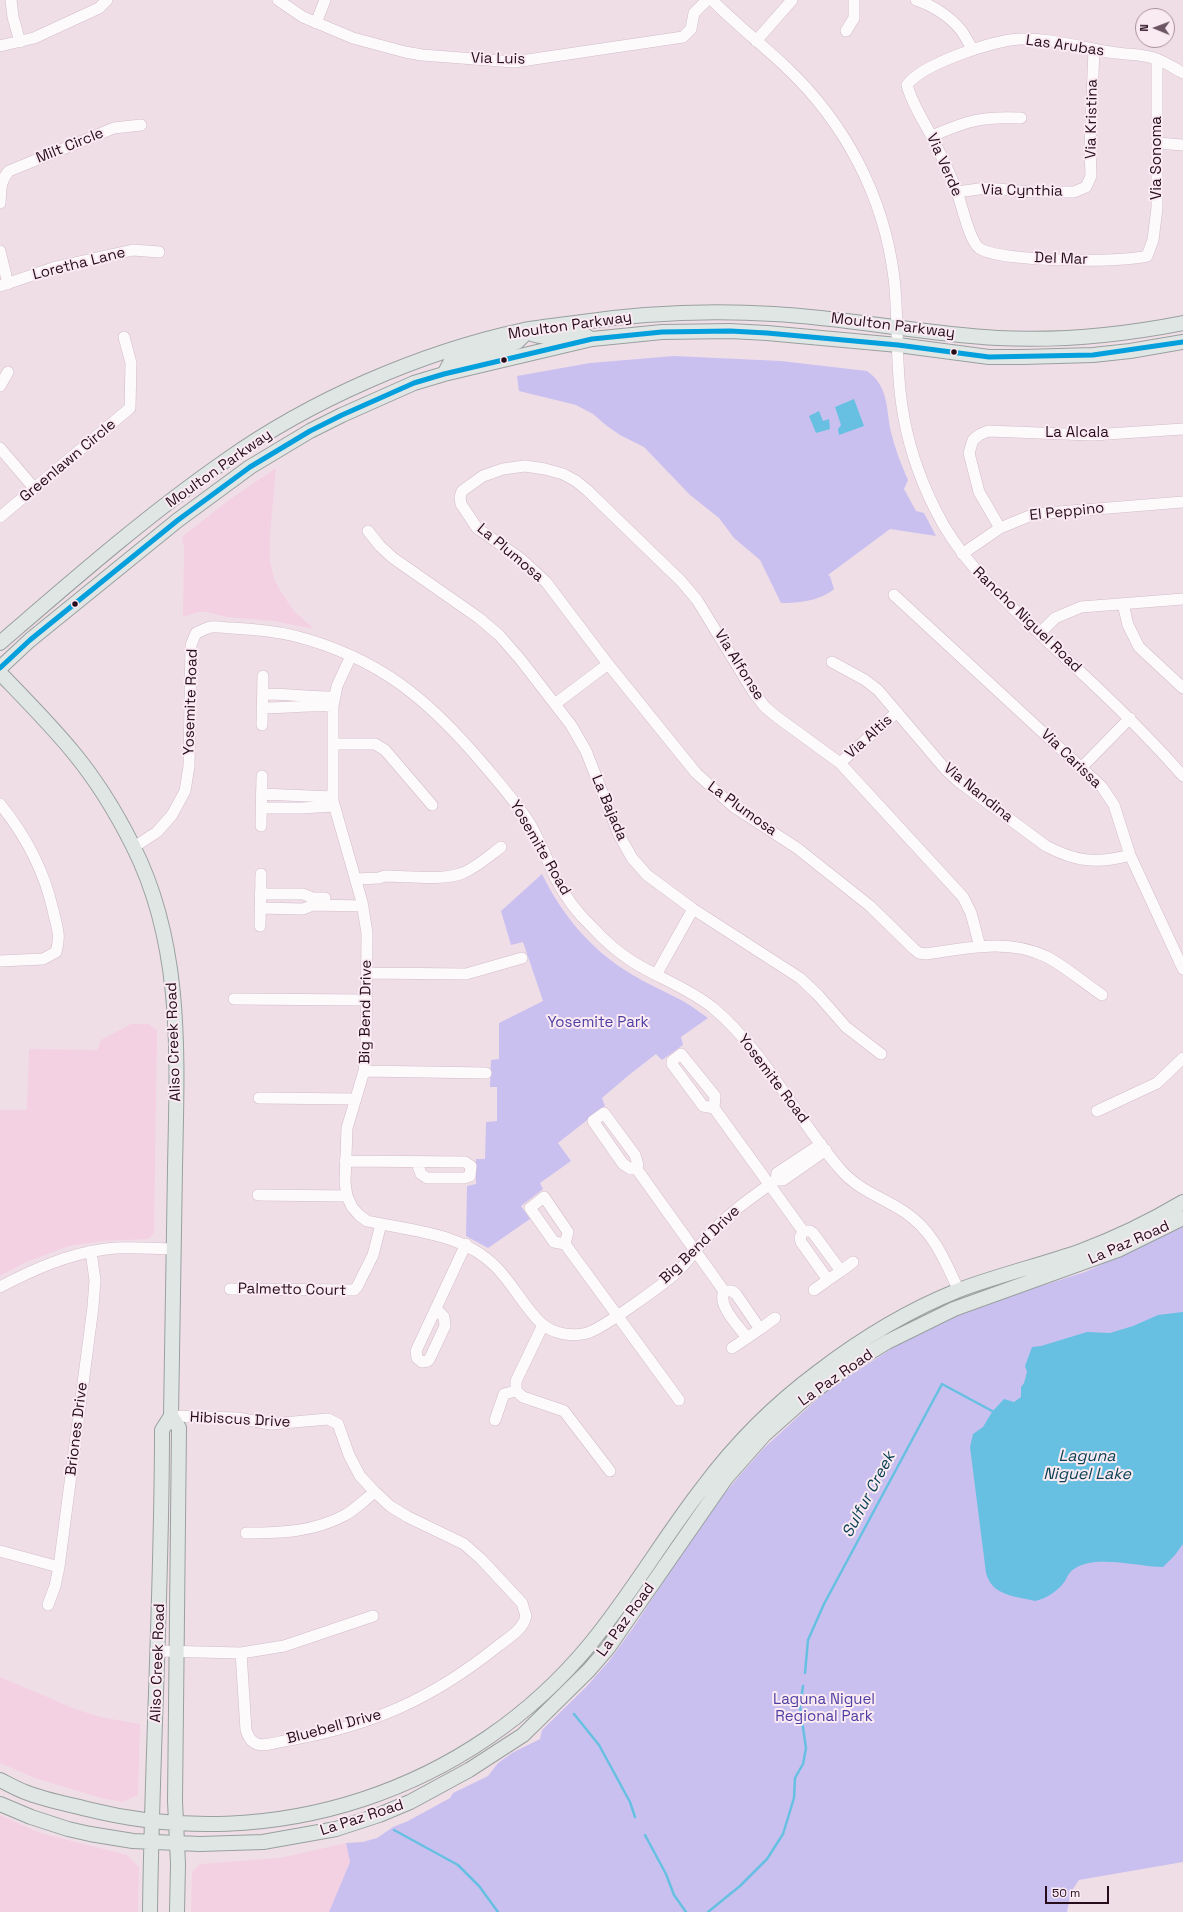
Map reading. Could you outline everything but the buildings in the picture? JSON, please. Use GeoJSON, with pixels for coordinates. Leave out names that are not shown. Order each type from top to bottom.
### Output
{"type":"FeatureCollection","features":[{"type":"Feature","properties":{"kind":"main road","name":"Moulton Parkway"},"geometry":{"type":"LineString","coordinates":[[0,643],[115,545],[226,460],[302,414],[391,372],[447,352],[525,330],[626,317],[699,312],[778,314],[983,337],[1036,339],[1108,335],[1183,323]]}},
{"type":"Feature","properties":{"kind":"main road"},"geometry":{"type":"LineString","coordinates":[[444,374],[450,363],[517,342],[524,335],[525,330],[536,336],[545,337],[581,332],[592,339]]}},
{"type":"Feature","properties":{"kind":"main road","name":"Moulton Parkway"},"geometry":{"type":"LineString","coordinates":[[0,668],[30,640],[178,520],[250,467],[310,431],[382,396],[444,374],[592,339],[662,332],[730,331],[1023,358],[1093,355],[1130,351],[1183,342]]}},
{"type":"Feature","properties":{"kind":"main road"},"geometry":{"type":"LineString","coordinates":[[178,520],[182,504],[223,473],[226,460]]}},
{"type":"Feature","properties":{"kind":"main road","name":"Aliso Creek Road"},"geometry":{"type":"LineString","coordinates":[[0,673],[73,752],[106,798],[134,847],[160,919],[173,980],[178,1052],[171,1416],[178,1428],[177,1912]]}},
{"type":"Feature","properties":{"kind":"main road","name":"La Paz Road"},"geometry":{"type":"LineString","coordinates":[[0,1780],[25,1792],[127,1818],[176,1823],[253,1823],[322,1811],[370,1797],[442,1766],[475,1748],[524,1710],[570,1667],[613,1615],[702,1487],[769,1413],[818,1371],[886,1327],[959,1290],[1080,1251],[1129,1230],[1183,1202]]}},
{"type":"Feature","properties":{"kind":"main road","name":"La Paz Road"},"geometry":{"type":"LineString","coordinates":[[0,1804],[31,1817],[68,1829],[97,1836],[151,1842],[200,1844],[263,1842],[321,1832],[350,1824],[410,1802],[469,1770],[522,1735],[589,1670],[608,1648],[726,1478],[764,1435],[810,1394],[856,1361],[887,1342],[954,1309],[1118,1250],[1183,1218]]}},
{"type":"Feature","properties":{"kind":"main road"},"geometry":{"type":"LineString","coordinates":[[887,1342],[891,1332],[953,1300],[959,1290],[970,1293],[1027,1277],[1036,1280]]}},
{"type":"Feature","properties":{"kind":"main road","name":"Aliso Creek Road"},"geometry":{"type":"LineString","coordinates":[[150,1912],[151,1842],[159,1651],[162,1430],[171,1416]]}},
{"type":"Feature","properties":{"kind":"main road"},"geometry":{"type":"LineString","coordinates":[[0,1790],[9,1794],[25,1792]]}},
{"type":"Feature","properties":{"kind":"street"},"geometry":{"type":"LineString","coordinates":[[11,0],[13,17],[20,42]]}},
{"type":"Feature","properties":{"kind":"street","name":"Via Luis"},"geometry":{"type":"LineString","coordinates":[[278,0],[303,18],[353,38],[405,52],[514,62],[683,37],[691,29],[694,13],[707,0]]}},
{"type":"Feature","properties":{"kind":"street"},"geometry":{"type":"LineString","coordinates":[[316,23],[325,0]]}},
{"type":"Feature","properties":{"kind":"street","name":"Rancho Niguel Road"},"geometry":{"type":"LineString","coordinates":[[712,0],[814,96],[838,127],[859,162],[873,191],[884,225],[894,278],[902,406],[915,459],[936,512],[962,554],[981,578],[1130,718],[1183,776]]}},
{"type":"Feature","properties":{"kind":"street"},"geometry":{"type":"LineString","coordinates":[[756,41],[792,0]]}},
{"type":"Feature","properties":{"kind":"street"},"geometry":{"type":"LineString","coordinates":[[846,31],[854,18],[854,0]]}},
{"type":"Feature","properties":{"kind":"street"},"geometry":{"type":"LineString","coordinates":[[916,0],[925,3],[943,14],[960,29],[973,50]]}},
{"type":"Feature","properties":{"kind":"street"},"geometry":{"type":"LineString","coordinates":[[0,46],[34,38],[100,8],[106,1]]}},
{"type":"Feature","properties":{"kind":"street","name":"Las Arubas"},"geometry":{"type":"LineString","coordinates":[[907,85],[913,77],[940,62],[973,50],[1019,39],[1038,40],[1118,54],[1141,55],[1157,59],[1183,73]]}},
{"type":"Feature","properties":{"kind":"street","name":"Via Kristina"},"geometry":{"type":"LineString","coordinates":[[1086,186],[1091,176],[1090,148],[1094,49]]}},
{"type":"Feature","properties":{"kind":"street","name":"Via Sonoma"},"geometry":{"type":"LineString","coordinates":[[1147,256],[1153,240],[1157,208],[1157,59]]}},
{"type":"Feature","properties":{"kind":"street","name":"Via Verde"},"geometry":{"type":"LineString","coordinates":[[907,85],[910,97],[932,136],[957,192],[977,246]]}},
{"type":"Feature","properties":{"kind":"street"},"geometry":{"type":"LineString","coordinates":[[932,136],[963,122],[982,118],[1021,118]]}},
{"type":"Feature","properties":{"kind":"street","name":"Milt Circle"},"geometry":{"type":"LineString","coordinates":[[0,203],[3,177],[9,171],[114,128],[141,125]]}},
{"type":"Feature","properties":{"kind":"street"},"geometry":{"type":"LineString","coordinates":[[1157,143],[1183,145]]}},
{"type":"Feature","properties":{"kind":"street","name":"Via Cynthia"},"geometry":{"type":"LineString","coordinates":[[957,192],[986,188],[1031,192],[1074,192],[1086,186]]}},
{"type":"Feature","properties":{"kind":"street","name":"Del Mar"},"geometry":{"type":"LineString","coordinates":[[977,246],[986,252],[1033,258],[1114,260],[1136,259],[1147,256]]}},
{"type":"Feature","properties":{"kind":"street","name":"Loretha Lane"},"geometry":{"type":"LineString","coordinates":[[4,285],[56,267],[133,250],[160,252]]}},
{"type":"Feature","properties":{"kind":"street"},"geometry":{"type":"LineString","coordinates":[[0,251],[4,285]]}},
{"type":"Feature","properties":{"kind":"street","name":"Greenlawn Circle"},"geometry":{"type":"LineString","coordinates":[[0,517],[130,408],[131,362],[124,337]]}},
{"type":"Feature","properties":{"kind":"street"},"geometry":{"type":"LineString","coordinates":[[0,386],[8,372]]}},
{"type":"Feature","properties":{"kind":"street","name":"La Alcala"},"geometry":{"type":"LineString","coordinates":[[1000,528],[980,492],[970,453],[974,440],[979,435],[988,431],[1092,434],[1183,429]]}},
{"type":"Feature","properties":{"kind":"street"},"geometry":{"type":"LineString","coordinates":[[0,448],[34,488]]}},
{"type":"Feature","properties":{"kind":"street","name":"Via Alfonse"},"geometry":{"type":"LineString","coordinates":[[460,497],[462,491],[466,487],[483,476],[503,469],[525,466],[563,474],[576,481],[587,490],[681,581],[697,600],[754,693],[765,707],[840,763],[963,897],[971,913],[980,946]]}},
{"type":"Feature","properties":{"kind":"street","name":"La Plumosa"},"geometry":{"type":"LineString","coordinates":[[460,497],[464,511],[477,528],[522,559],[546,582],[608,664],[696,773],[705,782],[734,807],[797,848],[870,906],[919,953],[926,954],[980,946],[1016,947],[1042,955],[1102,995]]}},
{"type":"Feature","properties":{"kind":"street","name":"El Peppino"},"geometry":{"type":"LineString","coordinates":[[962,554],[1000,528],[1034,514],[1183,502]]}},
{"type":"Feature","properties":{"kind":"street","name":"La Bajada"},"geometry":{"type":"LineString","coordinates":[[368,531],[393,558],[463,606],[499,636],[520,659],[571,725],[586,751],[619,835],[632,858],[647,875],[693,909],[800,978],[818,995],[846,1026],[881,1054]]}},
{"type":"Feature","properties":{"kind":"street","name":"Via Carissa"},"geometry":{"type":"LineString","coordinates":[[894,595],[1102,787],[1114,805],[1130,856],[1183,969]]}},
{"type":"Feature","properties":{"kind":"street"},"geometry":{"type":"LineString","coordinates":[[1040,633],[1055,618],[1081,607],[1183,599]]}},
{"type":"Feature","properties":{"kind":"street"},"geometry":{"type":"LineString","coordinates":[[1123,604],[1128,625],[1139,646],[1183,688]]}},
{"type":"Feature","properties":{"kind":"street","name":"Yosemite Road"},"geometry":{"type":"LineString","coordinates":[[134,847],[157,832],[172,815],[185,791],[189,766],[191,645],[196,633],[210,627],[256,629],[318,642],[365,661],[392,677],[441,716],[516,803],[531,826],[556,879],[590,926],[610,945],[633,962],[709,1005],[732,1025],[752,1048],[824,1147],[850,1180],[871,1195],[904,1211],[924,1229],[942,1252],[959,1290]]}},
{"type":"Feature","properties":{"kind":"street","name":"Big Bend Drive"},"geometry":{"type":"LineString","coordinates":[[351,656],[337,686],[334,701],[333,744],[334,802],[355,875],[367,933],[367,1000],[364,1071],[347,1128],[345,1161],[347,1196],[358,1215],[368,1221],[451,1239],[466,1244],[483,1254],[498,1268],[543,1325],[554,1331],[578,1335],[589,1332],[617,1316],[678,1271],[714,1229],[742,1205],[773,1182],[783,1180],[824,1147]]}},
{"type":"Feature","properties":{"kind":"street","name":"Via Nandina"},"geometry":{"type":"LineString","coordinates":[[832,662],[865,680],[897,712],[946,770],[958,781],[1046,846],[1062,855],[1096,862],[1130,856]]}},
{"type":"Feature","properties":{"kind":"street"},"geometry":{"type":"LineString","coordinates":[[555,704],[608,664]]}},
{"type":"Feature","properties":{"kind":"street"},"geometry":{"type":"LineString","coordinates":[[262,725],[263,676]]}},
{"type":"Feature","properties":{"kind":"street"},"geometry":{"type":"LineString","coordinates":[[262,694],[295,694],[301,701]]}},
{"type":"Feature","properties":{"kind":"street"},"geometry":{"type":"LineString","coordinates":[[262,708],[295,708],[301,701],[334,701]]}},
{"type":"Feature","properties":{"kind":"street","name":"Via Altis"},"geometry":{"type":"LineString","coordinates":[[840,763],[897,712]]}},
{"type":"Feature","properties":{"kind":"street"},"geometry":{"type":"LineString","coordinates":[[1082,767],[1130,718]]}},
{"type":"Feature","properties":{"kind":"street"},"geometry":{"type":"LineString","coordinates":[[333,744],[375,744],[385,750],[432,805]]}},
{"type":"Feature","properties":{"kind":"street"},"geometry":{"type":"LineString","coordinates":[[261,826],[262,776]]}},
{"type":"Feature","properties":{"kind":"street"},"geometry":{"type":"LineString","coordinates":[[262,794],[302,795],[307,802]]}},
{"type":"Feature","properties":{"kind":"street"},"geometry":{"type":"LineString","coordinates":[[307,802],[334,802]]}},
{"type":"Feature","properties":{"kind":"street"},"geometry":{"type":"LineString","coordinates":[[261,808],[302,808],[307,802]]}},
{"type":"Feature","properties":{"kind":"street"},"geometry":{"type":"LineString","coordinates":[[0,804],[16,824],[36,858],[49,892],[60,939],[56,952],[43,959],[0,961]]}},
{"type":"Feature","properties":{"kind":"street"},"geometry":{"type":"LineString","coordinates":[[355,875],[379,872],[385,876],[447,876],[462,873],[478,865],[501,847]]}},
{"type":"Feature","properties":{"kind":"street"},"geometry":{"type":"LineString","coordinates":[[260,926],[261,874]]}},
{"type":"Feature","properties":{"kind":"street"},"geometry":{"type":"LineString","coordinates":[[260,894],[303,894],[313,902]]}},
{"type":"Feature","properties":{"kind":"street"},"geometry":{"type":"LineString","coordinates":[[260,908],[303,908],[313,902],[362,903]]}},
{"type":"Feature","properties":{"kind":"street"},"geometry":{"type":"LineString","coordinates":[[656,975],[693,909]]}},
{"type":"Feature","properties":{"kind":"street"},"geometry":{"type":"LineString","coordinates":[[367,973],[466,974],[522,958]]}},
{"type":"Feature","properties":{"kind":"street"},"geometry":{"type":"LineString","coordinates":[[234,999],[367,1000]]}},
{"type":"Feature","properties":{"kind":"street"},"geometry":{"type":"LineString","coordinates":[[714,1108],[715,1096],[681,1054],[672,1061],[672,1064],[703,1106],[714,1108],[773,1182],[803,1231],[813,1233],[841,1271]]}},
{"type":"Feature","properties":{"kind":"street"},"geometry":{"type":"LineString","coordinates":[[1097,1111],[1157,1083],[1183,1058]]}},
{"type":"Feature","properties":{"kind":"street"},"geometry":{"type":"LineString","coordinates":[[364,1071],[486,1073]]}},
{"type":"Feature","properties":{"kind":"street"},"geometry":{"type":"LineString","coordinates":[[259,1098],[356,1099]]}},
{"type":"Feature","properties":{"kind":"street"},"geometry":{"type":"LineString","coordinates":[[636,1168],[631,1169],[623,1164],[593,1121],[604,1113],[635,1155],[638,1165],[636,1168],[724,1291]]}},
{"type":"Feature","properties":{"kind":"street"},"geometry":{"type":"LineString","coordinates":[[345,1161],[417,1163]]}},
{"type":"Feature","properties":{"kind":"street"},"geometry":{"type":"LineString","coordinates":[[258,1195],[347,1196]]}},
{"type":"Feature","properties":{"kind":"street","name":"Palmetto Court"},"geometry":{"type":"LineString","coordinates":[[230,1289],[354,1290],[357,1287],[372,1255],[380,1224]]}},
{"type":"Feature","properties":{"kind":"street"},"geometry":{"type":"LineString","coordinates":[[803,1231],[800,1242],[828,1280]]}},
{"type":"Feature","properties":{"kind":"street"},"geometry":{"type":"LineString","coordinates":[[436,1309],[466,1244]]}},
{"type":"Feature","properties":{"kind":"street"},"geometry":{"type":"LineString","coordinates":[[565,1244],[679,1400]]}},
{"type":"Feature","properties":{"kind":"street"},"geometry":{"type":"LineString","coordinates":[[0,1287],[33,1269],[61,1259],[91,1252],[108,1249],[174,1249]]}},
{"type":"Feature","properties":{"kind":"street","name":"Briones Drive"},"geometry":{"type":"LineString","coordinates":[[48,1605],[55,1586],[59,1567],[93,1307],[95,1280],[91,1252]]}},
{"type":"Feature","properties":{"kind":"street"},"geometry":{"type":"LineString","coordinates":[[814,1290],[853,1262]]}},
{"type":"Feature","properties":{"kind":"street"},"geometry":{"type":"LineString","coordinates":[[724,1291],[732,1291],[736,1294],[760,1329]]}},
{"type":"Feature","properties":{"kind":"street"},"geometry":{"type":"LineString","coordinates":[[724,1291],[722,1296],[724,1305],[747,1338]]}},
{"type":"Feature","properties":{"kind":"street"},"geometry":{"type":"LineString","coordinates":[[732,1348],[775,1318]]}},
{"type":"Feature","properties":{"kind":"street"},"geometry":{"type":"LineString","coordinates":[[543,1325],[516,1381],[516,1391],[523,1397],[564,1411],[610,1471]]}},
{"type":"Feature","properties":{"kind":"street"},"geometry":{"type":"LineString","coordinates":[[495,1420],[504,1394],[516,1391]]}},
{"type":"Feature","properties":{"kind":"street","name":"Hibiscus Drive"},"geometry":{"type":"LineString","coordinates":[[171,1416],[237,1418],[271,1424],[328,1419],[338,1424],[349,1455],[360,1476],[375,1492]]}},
{"type":"Feature","properties":{"kind":"street"},"geometry":{"type":"LineString","coordinates":[[246,1533],[290,1532],[324,1525],[347,1514],[375,1492]]}},
{"type":"Feature","properties":{"kind":"street","name":"Bluebell Drive"},"geometry":{"type":"LineString","coordinates":[[241,1653],[246,1730],[252,1741],[257,1744],[267,1744],[310,1736],[366,1722],[418,1700],[471,1668],[521,1627],[526,1616],[522,1603],[481,1559],[464,1544],[408,1517],[390,1506],[375,1492]]}},
{"type":"Feature","properties":{"kind":"street"},"geometry":{"type":"LineString","coordinates":[[0,1551],[59,1567]]}},
{"type":"Feature","properties":{"kind":"street"},"geometry":{"type":"LineString","coordinates":[[159,1651],[241,1653],[284,1646],[373,1616]]}},
{"type":"Feature","properties":{"kind":"shaded area"},"geometry":{"type":"Polygon","coordinates":[[[276,468],[270,534],[270,561],[274,579],[294,611],[314,629],[274,621],[227,617],[207,612],[198,612],[183,617],[184,548],[182,537],[229,500],[276,468]]]}},
{"type":"Feature","properties":{"kind":"shaded area"},"geometry":{"type":"Polygon","coordinates":[[[131,1024],[148,1024],[157,1030],[154,1233],[148,1239],[102,1241],[69,1246],[24,1263],[0,1276],[0,1110],[27,1110],[29,1049],[97,1050],[101,1040],[131,1024]]]}},
{"type":"Feature","properties":{"kind":"shaded area"},"geometry":{"type":"Polygon","coordinates":[[[0,1677],[75,1709],[100,1717],[140,1724],[138,1795],[123,1802],[101,1798],[35,1778],[0,1763],[0,1677]]]}},
{"type":"Feature","properties":{"kind":"shaded area"},"geometry":{"type":"Polygon","coordinates":[[[0,1815],[40,1833],[127,1855],[139,1867],[138,1912],[0,1912],[0,1815]]]}},
{"type":"Feature","properties":{"kind":"shaded area"},"geometry":{"type":"Polygon","coordinates":[[[346,1843],[350,1862],[329,1912],[191,1912],[192,1872],[200,1864],[280,1858],[346,1843]]]}},
{"type":"Feature","properties":{"kind":"green space"},"geometry":{"type":"Polygon","coordinates":[[[674,356],[781,361],[867,371],[874,377],[883,391],[889,423],[898,456],[908,480],[904,489],[916,511],[924,513],[936,536],[890,529],[828,575],[830,576],[834,589],[816,599],[781,603],[760,560],[734,538],[719,518],[690,495],[644,447],[620,435],[593,414],[576,405],[519,391],[517,376],[590,363],[674,356]]]}},
{"type":"Feature","properties":{"kind":"green space","name":"Yosemite Park"},"geometry":{"type":"Polygon","coordinates":[[[542,874],[568,917],[603,954],[631,974],[685,1002],[708,1018],[681,1037],[683,1045],[662,1060],[656,1054],[629,1075],[602,1098],[605,1106],[558,1143],[571,1161],[540,1183],[543,1189],[521,1206],[530,1219],[488,1248],[466,1236],[467,1186],[476,1184],[476,1159],[485,1159],[486,1122],[497,1121],[497,1087],[490,1087],[491,1060],[499,1059],[499,1023],[543,1001],[523,942],[511,945],[501,911],[542,874]]]}},
{"type":"Feature","properties":{"kind":"green space","name":"Laguna Niguel Regional Park"},"geometry":{"type":"Polygon","coordinates":[[[1183,1227],[1183,1862],[1079,1880],[1071,1892],[1067,1912],[329,1912],[350,1862],[346,1843],[363,1842],[377,1838],[393,1827],[408,1821],[450,1798],[453,1793],[488,1776],[498,1763],[512,1753],[540,1739],[542,1730],[586,1687],[609,1661],[633,1628],[709,1512],[764,1448],[827,1390],[902,1342],[962,1311],[1085,1272],[1183,1227]]]}},
{"type":"Feature","properties":{"kind":"water"},"geometry":{"type":"Polygon","coordinates":[[[854,399],[864,426],[839,435],[838,429],[841,425],[835,407],[854,399]]]}},
{"type":"Feature","properties":{"kind":"water"},"geometry":{"type":"Polygon","coordinates":[[[819,411],[823,421],[829,419],[830,429],[816,433],[809,416],[819,411]]]}},
{"type":"Feature","properties":{"kind":"water","name":"Laguna Niguel Lake"},"geometry":{"type":"Polygon","coordinates":[[[1183,1312],[1183,1544],[1163,1567],[1117,1562],[1094,1562],[1083,1565],[1071,1571],[1062,1585],[1055,1591],[1044,1598],[1035,1601],[1012,1596],[999,1591],[989,1581],[986,1573],[970,1447],[973,1434],[983,1427],[992,1412],[1004,1399],[1014,1402],[1021,1397],[1021,1387],[1024,1383],[1027,1372],[1025,1366],[1032,1347],[1041,1346],[1087,1332],[1110,1333],[1133,1326],[1158,1315],[1183,1312]]]}},
{"type":"Feature","properties":{"kind":"waterway","name":"Sulfur Creek"},"geometry":{"type":"LineString","coordinates":[[805,1673],[808,1640],[824,1604],[942,1384],[994,1412]]}},
{"type":"Feature","properties":{"kind":"waterway","name":"Sulfur Creek"},"geometry":{"type":"LineString","coordinates":[[708,1912],[740,1886],[767,1859],[783,1834],[794,1798],[795,1778],[803,1764],[806,1748],[800,1707],[803,1686]]}},
{"type":"Feature","properties":{"kind":"waterway"},"geometry":{"type":"LineString","coordinates":[[574,1714],[599,1745],[630,1802],[635,1817]]}},
{"type":"Feature","properties":{"kind":"waterway"},"geometry":{"type":"LineString","coordinates":[[394,1830],[458,1865],[479,1886],[498,1912]]}},
{"type":"Feature","properties":{"kind":"waterway"},"geometry":{"type":"LineString","coordinates":[[645,1835],[666,1874],[674,1895],[686,1912]]}},
{"type":"Feature","properties":{"kind":"transit line"},"geometry":{"type":"LineString","coordinates":[[0,668],[30,640],[178,520],[250,467],[310,431],[342,415],[414,383],[444,374],[592,339],[662,332],[730,331],[767,333],[898,345],[989,357],[1093,355],[1183,342]]}}]}
